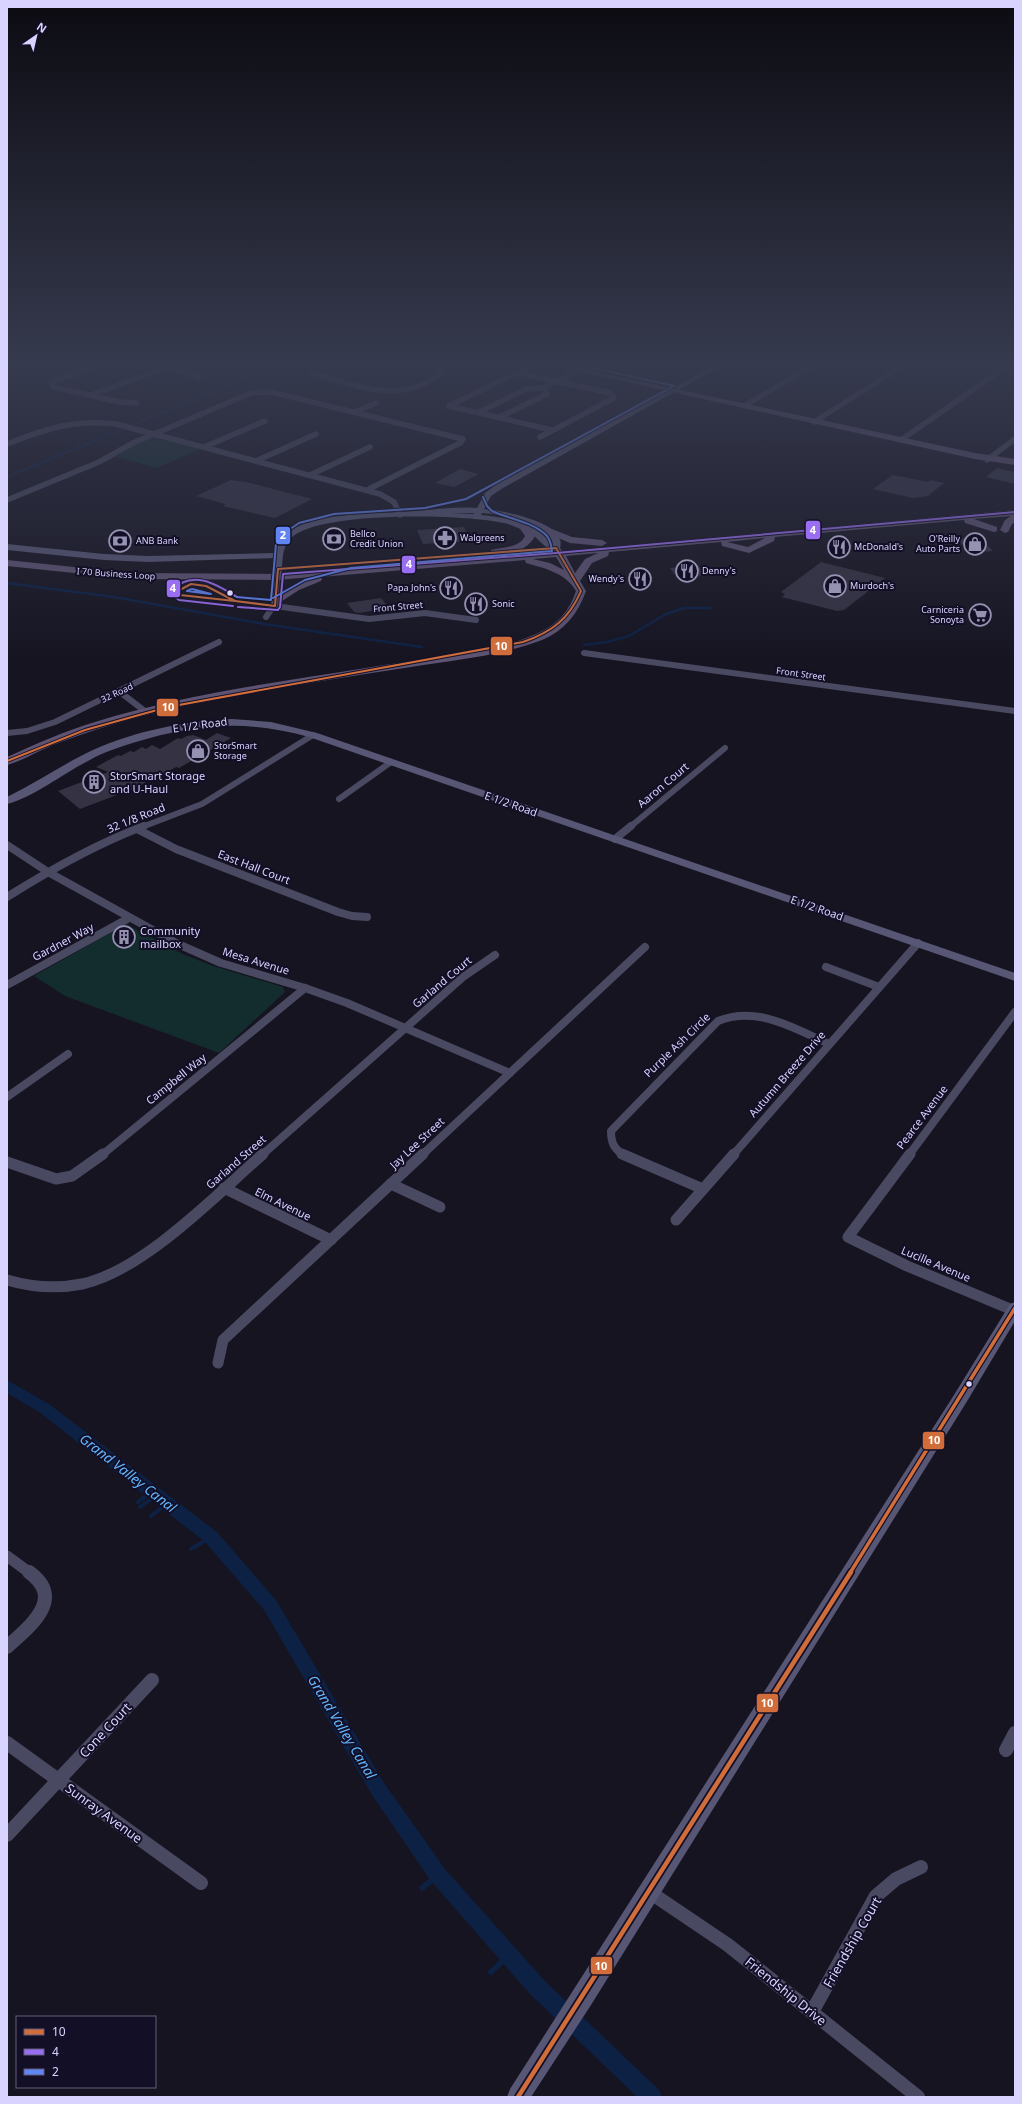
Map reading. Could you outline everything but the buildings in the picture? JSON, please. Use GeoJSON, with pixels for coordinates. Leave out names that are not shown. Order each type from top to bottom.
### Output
{"type":"FeatureCollection","features":[{"type":"Feature","properties":{"kind":"main road","name":"I 70 Business Loop"},"geometry":{"type":"LineString","coordinates":[[7,556],[132,568],[278,573],[479,554],[646,547],[712,541],[741,535],[1015,507]]}},
{"type":"Feature","properties":{"kind":"main road","name":"I 70 Business Loop"},"geometry":{"type":"LineString","coordinates":[[7,563],[131,576],[363,571],[512,559],[602,543],[836,530],[1015,514]]}},
{"type":"Feature","properties":{"kind":"main road"},"geometry":{"type":"LineString","coordinates":[[1005,530],[1008,522],[1015,518]]}},
{"type":"Feature","properties":{"kind":"main road"},"geometry":{"type":"LineString","coordinates":[[933,522],[974,522],[994,529]]}},
{"type":"Feature","properties":{"kind":"main road"},"geometry":{"type":"LineString","coordinates":[[479,554],[512,549],[525,544],[530,536],[524,527]]}},
{"type":"Feature","properties":{"kind":"main road"},"geometry":{"type":"LineString","coordinates":[[547,530],[570,540],[602,543]]}},
{"type":"Feature","properties":{"kind":"main road"},"geometry":{"type":"LineString","coordinates":[[712,541],[749,550],[773,538],[836,530]]}},
{"type":"Feature","properties":{"kind":"main road"},"geometry":{"type":"LineString","coordinates":[[741,535],[749,550]]}},
{"type":"Feature","properties":{"kind":"main road"},"geometry":{"type":"LineString","coordinates":[[576,580],[585,563],[592,558],[646,547]]}},
{"type":"Feature","properties":{"kind":"main road"},"geometry":{"type":"LineString","coordinates":[[8,761],[71,735],[146,712],[212,698],[482,653],[524,642],[550,632],[571,615],[581,591],[558,551]]}},
{"type":"Feature","properties":{"kind":"main road"},"geometry":{"type":"LineString","coordinates":[[512,559],[540,563],[576,580]]}},
{"type":"Feature","properties":{"kind":"main road"},"geometry":{"type":"LineString","coordinates":[[275,604],[295,588],[308,582],[363,571]]}},
{"type":"Feature","properties":{"kind":"street"},"geometry":{"type":"LineString","coordinates":[[7,500],[94,464]]}},
{"type":"Feature","properties":{"kind":"street"},"geometry":{"type":"LineString","coordinates":[[268,464],[367,490],[392,500],[400,515]]}},
{"type":"Feature","properties":{"kind":"street"},"geometry":{"type":"LineString","coordinates":[[310,475],[333,464]]}},
{"type":"Feature","properties":{"kind":"street"},"geometry":{"type":"LineString","coordinates":[[367,490],[418,464]]}},
{"type":"Feature","properties":{"kind":"street"},"geometry":{"type":"LineString","coordinates":[[266,617],[275,604],[281,546],[286,538],[304,527],[341,519],[434,511],[468,504],[488,495],[500,486],[540,464]]}},
{"type":"Feature","properties":{"kind":"street"},"geometry":{"type":"LineString","coordinates":[[477,514],[488,495]]}},
{"type":"Feature","properties":{"kind":"street"},"geometry":{"type":"LineString","coordinates":[[488,495],[493,505],[517,518],[547,530],[557,541],[558,551]]}},
{"type":"Feature","properties":{"kind":"street"},"geometry":{"type":"LineString","coordinates":[[434,511],[517,518]]}},
{"type":"Feature","properties":{"kind":"street"},"geometry":{"type":"LineString","coordinates":[[400,515],[477,514],[524,527],[539,536],[549,546],[558,551]]}},
{"type":"Feature","properties":{"kind":"street"},"geometry":{"type":"LineString","coordinates":[[7,547],[104,557],[148,559],[280,555]]}},
{"type":"Feature","properties":{"kind":"street","name":"Front Street"},"geometry":{"type":"LineString","coordinates":[[275,604],[369,619],[425,613],[476,620]]}},
{"type":"Feature","properties":{"kind":"street","name":"32 Road"},"geometry":{"type":"LineString","coordinates":[[10,733],[43,727],[120,692],[218,642]]}},
{"type":"Feature","properties":{"kind":"street","name":"Front Street"},"geometry":{"type":"LineString","coordinates":[[584,653],[1015,711]]}},
{"type":"Feature","properties":{"kind":"street"},"geometry":{"type":"LineString","coordinates":[[120,692],[146,712]]}},
{"type":"Feature","properties":{"kind":"street","name":"E 1/2 Road"},"geometry":{"type":"LineString","coordinates":[[7,801],[106,748],[179,727],[214,722],[251,721],[280,726],[313,735],[1015,977]]}},
{"type":"Feature","properties":{"kind":"street","name":"32 1/8 Road"},"geometry":{"type":"LineString","coordinates":[[7,897],[48,872],[122,834],[138,829],[213,798],[313,735]]}},
{"type":"Feature","properties":{"kind":"street","name":"Aaron Court"},"geometry":{"type":"LineString","coordinates":[[615,839],[725,748]]}},
{"type":"Feature","properties":{"kind":"street"},"geometry":{"type":"LineString","coordinates":[[339,798],[391,762]]}},
{"type":"Feature","properties":{"kind":"street","name":"East Hall Court"},"geometry":{"type":"LineString","coordinates":[[138,829],[191,855],[338,912],[352,916],[367,917]]}},
{"type":"Feature","properties":{"kind":"street","name":"Mesa Avenue"},"geometry":{"type":"LineString","coordinates":[[7,845],[48,872],[178,944],[221,963],[305,988],[405,1028],[510,1073]]}},
{"type":"Feature","properties":{"kind":"street","name":"Gardner Way"},"geometry":{"type":"LineString","coordinates":[[7,984],[129,918]]}},
{"type":"Feature","properties":{"kind":"street","name":"Autumn Breeze Drive"},"geometry":{"type":"LineString","coordinates":[[676,1220],[918,943]]}},
{"type":"Feature","properties":{"kind":"street","name":"Jay Lee Street"},"geometry":{"type":"LineString","coordinates":[[218,1363],[223,1340],[645,947]]}},
{"type":"Feature","properties":{"kind":"street","name":"Garland Court"},"geometry":{"type":"LineString","coordinates":[[405,1028],[463,977],[495,955]]}},
{"type":"Feature","properties":{"kind":"street"},"geometry":{"type":"LineString","coordinates":[[826,967],[879,987]]}},
{"type":"Feature","properties":{"kind":"street","name":"Campbell Way"},"geometry":{"type":"LineString","coordinates":[[7,1162],[56,1179],[72,1176],[106,1152],[305,988]]}},
{"type":"Feature","properties":{"kind":"street","name":"Pearce Avenue"},"geometry":{"type":"LineString","coordinates":[[848,1237],[1015,1012]]}},
{"type":"Feature","properties":{"kind":"street","name":"Purple Ash Circle"},"geometry":{"type":"LineString","coordinates":[[703,1189],[628,1157],[616,1150],[611,1140],[611,1131],[651,1088],[718,1021],[727,1015],[746,1013],[758,1015],[829,1044]]}},
{"type":"Feature","properties":{"kind":"street","name":"Garland Street"},"geometry":{"type":"LineString","coordinates":[[7,1280],[23,1285],[66,1286],[92,1281],[120,1269],[158,1243],[224,1188],[405,1028]]}},
{"type":"Feature","properties":{"kind":"street"},"geometry":{"type":"LineString","coordinates":[[7,1097],[68,1054]]}},
{"type":"Feature","properties":{"kind":"street"},"geometry":{"type":"LineString","coordinates":[[390,1184],[440,1208]]}},
{"type":"Feature","properties":{"kind":"street","name":"Elm Avenue"},"geometry":{"type":"LineString","coordinates":[[224,1188],[330,1240]]}},
{"type":"Feature","properties":{"kind":"street","name":"Lucille Avenue"},"geometry":{"type":"LineString","coordinates":[[848,1237],[907,1266],[1014,1310]]}},
{"type":"Feature","properties":{"kind":"street"},"geometry":{"type":"LineString","coordinates":[[518,2097],[549,2047],[583,1997],[648,1891],[948,1419],[1014,1310]]}},
{"type":"Feature","properties":{"kind":"street"},"geometry":{"type":"LineString","coordinates":[[7,1556],[40,1581],[44,1592],[45,1604],[38,1618],[7,1647]]}},
{"type":"Feature","properties":{"kind":"street","name":"Cone Court"},"geometry":{"type":"LineString","coordinates":[[7,1835],[152,1680]]}},
{"type":"Feature","properties":{"kind":"street"},"geometry":{"type":"LineString","coordinates":[[1006,1750],[1015,1733]]}},
{"type":"Feature","properties":{"kind":"street","name":"Sunray Avenue"},"geometry":{"type":"LineString","coordinates":[[7,1743],[201,1883]]}},
{"type":"Feature","properties":{"kind":"street","name":"Friendship Court"},"geometry":{"type":"LineString","coordinates":[[812,2012],[876,1896],[896,1879],[921,1867]]}},
{"type":"Feature","properties":{"kind":"street","name":"Friendship Drive"},"geometry":{"type":"LineString","coordinates":[[648,1891],[728,1945],[918,2097]]}},
{"type":"Feature","properties":{"kind":"green space"},"geometry":{"type":"Polygon","coordinates":[[[143,464],[166,464],[157,468],[143,464]]]}},
{"type":"Feature","properties":{"kind":"green space"},"geometry":{"type":"Polygon","coordinates":[[[126,924],[183,954],[213,966],[283,987],[285,992],[219,1053],[65,996],[34,976],[126,924]]]}},
{"type":"Feature","properties":{"kind":"waterway"},"geometry":{"type":"LineString","coordinates":[[7,477],[38,464]]}},
{"type":"Feature","properties":{"kind":"waterway"},"geometry":{"type":"LineString","coordinates":[[7,583],[114,597],[264,624],[422,647]]}},
{"type":"Feature","properties":{"kind":"waterway"},"geometry":{"type":"LineString","coordinates":[[584,645],[607,642],[629,636],[666,614],[684,608],[710,608]]}},
{"type":"Feature","properties":{"kind":"waterway","name":"Grand Valley Canal"},"geometry":{"type":"LineString","coordinates":[[7,1386],[44,1408],[211,1537],[270,1605],[378,1789],[438,1875],[537,1987],[652,2097]]}},
{"type":"Feature","properties":{"kind":"waterway"},"geometry":{"type":"LineString","coordinates":[[138,1502],[152,1491]]}},
{"type":"Feature","properties":{"kind":"waterway"},"geometry":{"type":"LineString","coordinates":[[140,1507],[156,1495]]}},
{"type":"Feature","properties":{"kind":"waterway"},"geometry":{"type":"LineString","coordinates":[[151,1516],[168,1503]]}},
{"type":"Feature","properties":{"kind":"waterway"},"geometry":{"type":"LineString","coordinates":[[191,1549],[211,1537]]}},
{"type":"Feature","properties":{"kind":"waterway"},"geometry":{"type":"LineString","coordinates":[[422,1888],[438,1875]]}},
{"type":"Feature","properties":{"kind":"waterway"},"geometry":{"type":"LineString","coordinates":[[491,1972],[509,1955]]}},
{"type":"Feature","properties":{"kind":"transit line","name":"2"},"geometry":{"type":"LineString","coordinates":[[237,597],[271,600],[276,544],[286,532],[299,523],[334,514],[425,508],[466,499],[530,464]]}},
{"type":"Feature","properties":{"kind":"transit line","name":"2"},"geometry":{"type":"LineString","coordinates":[[273,598],[305,580],[327,573],[351,568],[552,551],[551,543],[547,536],[540,531],[492,511],[487,506],[483,497]]}},
{"type":"Feature","properties":{"kind":"transit line","name":"4"},"geometry":{"type":"LineString","coordinates":[[238,607],[278,610],[280,607],[283,574],[556,553],[1015,512]]}},
{"type":"Feature","properties":{"kind":"transit line","name":"10"},"geometry":{"type":"LineString","coordinates":[[7,761],[85,730],[168,707],[523,642],[552,630],[566,618],[581,591],[556,548],[278,569],[275,606],[235,601]]}},
{"type":"Feature","properties":{"kind":"transit line","name":"4"},"geometry":{"type":"LineString","coordinates":[[233,606],[179,600],[172,595],[171,591],[178,584],[186,580],[194,579],[212,584],[237,597]]}},
{"type":"Feature","properties":{"kind":"transit line","name":"10"},"geometry":{"type":"LineString","coordinates":[[191,584],[206,586],[235,601],[180,595],[176,592],[191,584]]}},
{"type":"Feature","properties":{"kind":"transit line","name":"2"},"geometry":{"type":"LineString","coordinates":[[192,589],[211,594],[187,591],[192,589]]}},
{"type":"Feature","properties":{"kind":"transit line","name":"10"},"geometry":{"type":"LineString","coordinates":[[518,2097],[960,1399],[1015,1308]]}},
{"type":"Feature","properties":{"kind":"place","name":"Walgreens"},"geometry":{"type":"Point","coordinates":[445,538]}},
{"type":"Feature","properties":{"kind":"place","name":"Bellco Credit Union"},"geometry":{"type":"Point","coordinates":[334,539]}},
{"type":"Feature","properties":{"kind":"place","name":"ANB Bank"},"geometry":{"type":"Point","coordinates":[120,541]}},
{"type":"Feature","properties":{"kind":"place","name":"O'Reilly Auto Parts"},"geometry":{"type":"Point","coordinates":[975,544]}},
{"type":"Feature","properties":{"kind":"place","name":"McDonald's"},"geometry":{"type":"Point","coordinates":[839,547]}},
{"type":"Feature","properties":{"kind":"place","name":"Denny's"},"geometry":{"type":"Point","coordinates":[687,571]}},
{"type":"Feature","properties":{"kind":"place","name":"Wendy's"},"geometry":{"type":"Point","coordinates":[640,579]}},
{"type":"Feature","properties":{"kind":"place","name":"Murdoch's"},"geometry":{"type":"Point","coordinates":[835,586]}},
{"type":"Feature","properties":{"kind":"place","name":"Papa John's"},"geometry":{"type":"Point","coordinates":[451,588]}},
{"type":"Feature","properties":{"kind":"place","name":"Sonic"},"geometry":{"type":"Point","coordinates":[476,604]}},
{"type":"Feature","properties":{"kind":"place","name":"Carniceria Sonoyta"},"geometry":{"type":"Point","coordinates":[980,615]}},
{"type":"Feature","properties":{"kind":"place","name":"StorSmart Storage"},"geometry":{"type":"Point","coordinates":[198,751]}},
{"type":"Feature","properties":{"kind":"place","name":"StorSmart Storage and U-Haul"},"geometry":{"type":"Point","coordinates":[94,782]}},
{"type":"Feature","properties":{"kind":"place","name":"Community mailbox"},"geometry":{"type":"Point","coordinates":[124,937]}}]}
